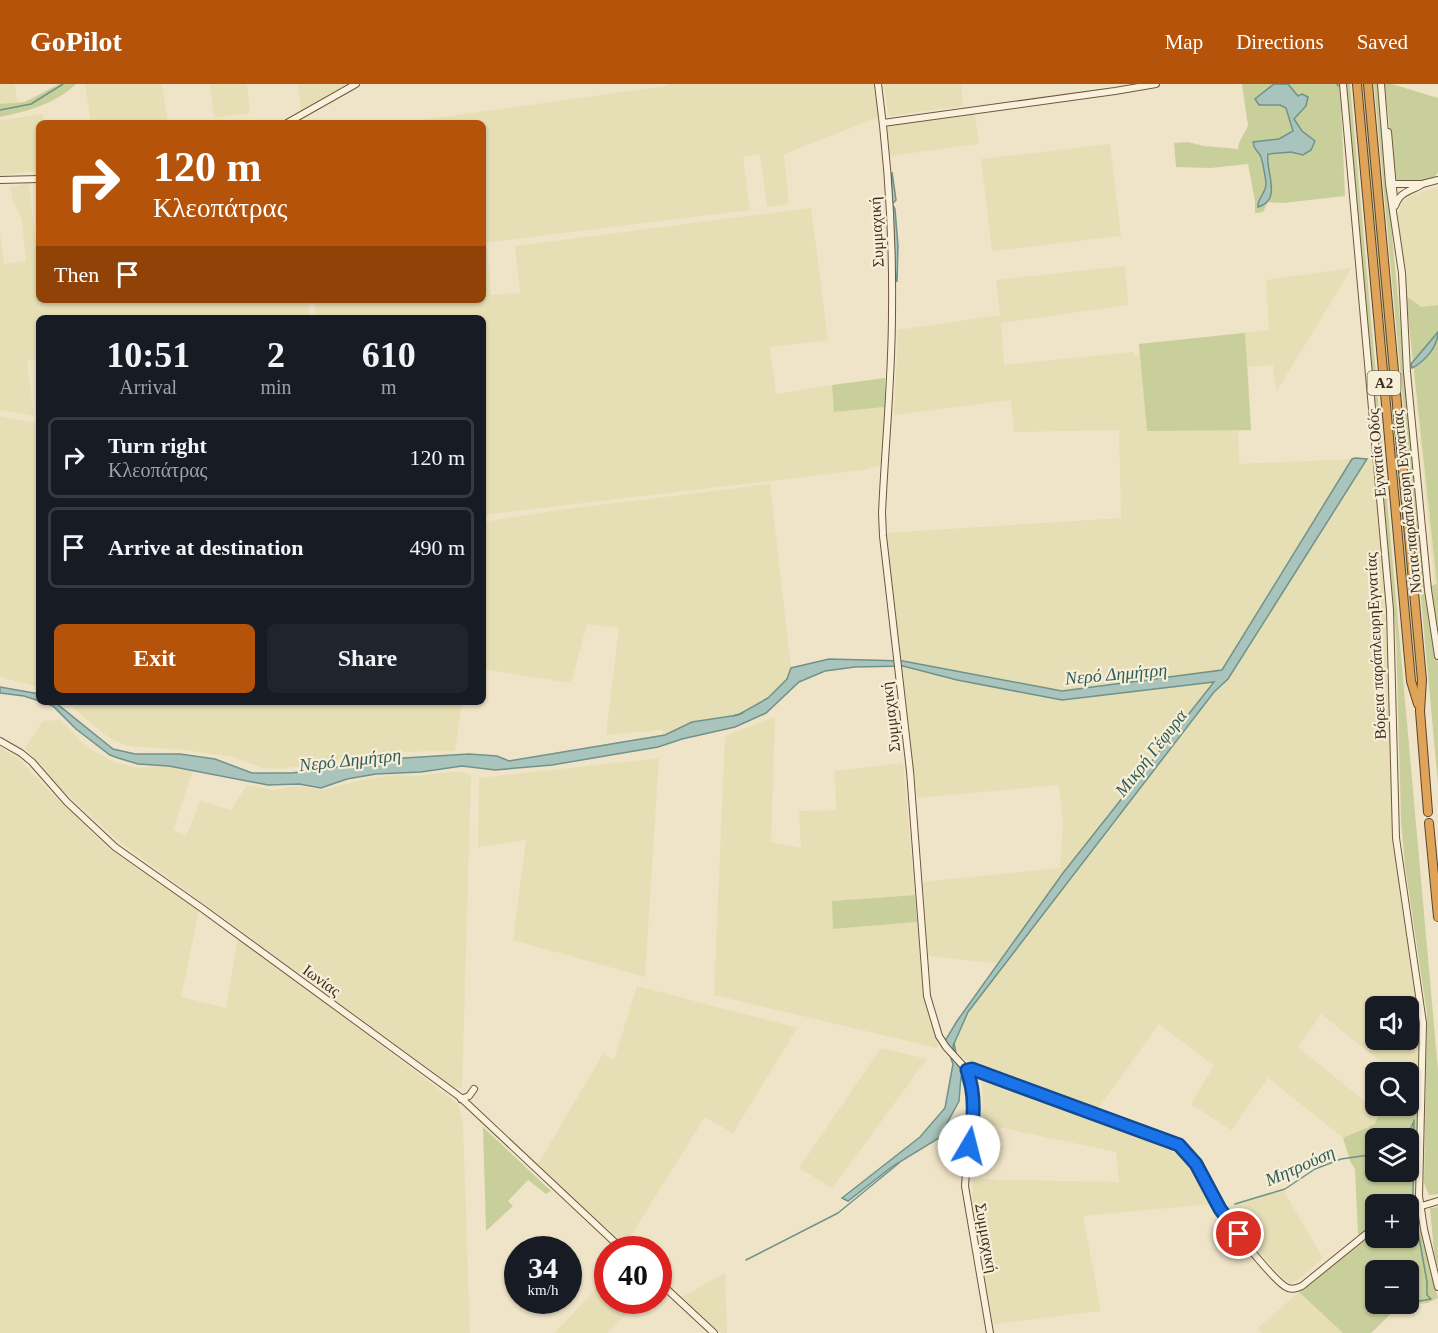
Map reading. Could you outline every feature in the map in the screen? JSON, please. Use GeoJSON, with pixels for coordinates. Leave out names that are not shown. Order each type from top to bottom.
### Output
{"type":"FeatureCollection","features":[{"type":"Feature","properties":{"kind":"highway","name":"Εγνατία Οδός"},"geometry":{"type":"LineString","coordinates":[[1357,84],[1411,681],[1420,711]]}},
{"type":"Feature","properties":{"kind":"highway","name":"Εγνατία Οδός"},"geometry":{"type":"LineString","coordinates":[[1368,84],[1422,681],[1420,711],[1428,812]]}},
{"type":"Feature","properties":{"kind":"highway"},"geometry":{"type":"LineString","coordinates":[[1429,823],[1438,917]]}},
{"type":"Feature","properties":{"kind":"street"},"geometry":{"type":"LineString","coordinates":[[292,120],[356,84]]}},
{"type":"Feature","properties":{"kind":"street","name":"Συμμαχική"},"geometry":{"type":"LineString","coordinates":[[878,84],[884,123],[892,310],[882,513],[884,544],[910,771],[927,996],[941,1040],[967,1070],[973,1087],[973,1123],[966,1169],[966,1193],[990,1333]]}},
{"type":"Feature","properties":{"kind":"street"},"geometry":{"type":"LineString","coordinates":[[884,123],[1115,92],[1156,84]]}},
{"type":"Feature","properties":{"kind":"street","name":"Βόρεια παράπλευρηΕγνατίας"},"geometry":{"type":"LineString","coordinates":[[1343,84],[1390,609],[1396,838],[1423,1023],[1418,1172],[1420,1205],[1426,1241],[1438,1287]]}},
{"type":"Feature","properties":{"kind":"street","name":"Νότια παράπλευρη Εγνατίας"},"geometry":{"type":"LineString","coordinates":[[1381,84],[1385,101],[1396,239],[1402,273],[1407,372],[1428,590],[1438,656]]}},
{"type":"Feature","properties":{"kind":"street"},"geometry":{"type":"LineString","coordinates":[[0,180],[36,179]]}},
{"type":"Feature","properties":{"kind":"street"},"geometry":{"type":"LineString","coordinates":[[1392,186],[1422,184],[1438,180]]}},
{"type":"Feature","properties":{"kind":"street"},"geometry":{"type":"LineString","coordinates":[[1395,206],[1398,197],[1422,184]]}},
{"type":"Feature","properties":{"kind":"street"},"geometry":{"type":"LineString","coordinates":[[1392,186],[1414,189]]}},
{"type":"Feature","properties":{"kind":"street","name":"Νότια παράπλευρη Εγνατίας"},"geometry":{"type":"LineString","coordinates":[[1392,186],[1396,239]]}},
{"type":"Feature","properties":{"kind":"street","name":"Ιωνίας"},"geometry":{"type":"LineString","coordinates":[[0,741],[32,762],[67,802],[115,847],[461,1099],[609,1236]]}},
{"type":"Feature","properties":{"kind":"street"},"geometry":{"type":"LineString","coordinates":[[967,1070],[984,1071],[1179,1145],[1196,1164],[1222,1214],[1288,1288],[1296,1289],[1302,1286],[1365,1235]]}},
{"type":"Feature","properties":{"kind":"street"},"geometry":{"type":"LineString","coordinates":[[461,1099],[469,1096],[474,1089]]}},
{"type":"Feature","properties":{"kind":"street"},"geometry":{"type":"LineString","coordinates":[[1420,1205],[1438,1201]]}},
{"type":"Feature","properties":{"kind":"street"},"geometry":{"type":"LineString","coordinates":[[672,1294],[714,1333]]}},
{"type":"Feature","properties":{"kind":"shaded area"},"geometry":{"type":"Polygon","coordinates":[[[0,84],[15,84],[17,102],[0,107],[0,84]]]}},
{"type":"Feature","properties":{"kind":"shaded area"},"geometry":{"type":"Polygon","coordinates":[[[85,84],[162,84],[168,120],[91,120],[85,84]]]}},
{"type":"Feature","properties":{"kind":"shaded area"},"geometry":{"type":"Polygon","coordinates":[[[210,84],[247,84],[250,113],[214,118],[210,84]]]}},
{"type":"Feature","properties":{"kind":"shaded area"},"geometry":{"type":"Polygon","coordinates":[[[298,84],[351,84],[301,112],[298,84]]]}},
{"type":"Feature","properties":{"kind":"shaded area"},"geometry":{"type":"Polygon","coordinates":[[[667,84],[876,84],[879,117],[784,154],[789,204],[767,207],[760,154],[743,157],[750,210],[486,243],[486,120],[421,120],[666,86],[667,84]]]}},
{"type":"Feature","properties":{"kind":"shaded area"},"geometry":{"type":"Polygon","coordinates":[[[884,84],[961,84],[963,106],[889,116],[884,84]]]}},
{"type":"Feature","properties":{"kind":"shaded area"},"geometry":{"type":"Polygon","coordinates":[[[43,114],[44,120],[36,120],[36,171],[0,175],[0,120],[43,114]]]}},
{"type":"Feature","properties":{"kind":"shaded area"},"geometry":{"type":"Polygon","coordinates":[[[975,114],[979,144],[890,156],[887,126],[975,114]]]}},
{"type":"Feature","properties":{"kind":"shaded area"},"geometry":{"type":"Polygon","coordinates":[[[1110,144],[1121,236],[992,251],[981,159],[1110,144]]]}},
{"type":"Feature","properties":{"kind":"shaded area"},"geometry":{"type":"Polygon","coordinates":[[[29,183],[36,244],[36,303],[308,303],[310,315],[36,315],[36,360],[27,361],[34,416],[0,410],[0,231],[4,264],[26,261],[22,220],[12,198],[10,187],[29,183]]]}},
{"type":"Feature","properties":{"kind":"shaded area"},"geometry":{"type":"Polygon","coordinates":[[[1438,187],[1438,608],[1398,214],[1401,203],[1408,196],[1438,187]]]}},
{"type":"Feature","properties":{"kind":"shaded area"},"geometry":{"type":"Polygon","coordinates":[[[811,208],[828,340],[770,347],[776,394],[832,385],[835,412],[885,407],[882,465],[863,470],[486,515],[486,315],[316,315],[314,303],[486,303],[486,249],[491,295],[520,293],[515,246],[811,208]]]}},
{"type":"Feature","properties":{"kind":"shaded area"},"geometry":{"type":"Polygon","coordinates":[[[1125,266],[1128,305],[1001,323],[1004,365],[1133,352],[1134,355],[1139,355],[1139,344],[1269,330],[1266,280],[1352,268],[1276,392],[1273,365],[1248,367],[1251,430],[1238,431],[1239,464],[1375,458],[1392,691],[1398,850],[1418,996],[1365,996],[1365,1049],[1321,1014],[1298,1047],[1365,1102],[1365,1116],[1378,1116],[1375,1124],[1343,1138],[1268,1078],[1231,1130],[1191,1104],[1214,1066],[1159,1024],[1100,1106],[1093,1109],[973,1065],[953,1046],[968,1012],[1005,964],[928,956],[923,882],[1060,868],[1063,823],[1059,785],[917,798],[886,533],[1121,518],[1119,430],[1014,432],[1011,400],[894,415],[898,330],[1000,315],[996,280],[1125,266]]]}},
{"type":"Feature","properties":{"kind":"shaded area"},"geometry":{"type":"Polygon","coordinates":[[[0,416],[36,423],[36,686],[0,677],[0,416]]]}},
{"type":"Feature","properties":{"kind":"shaded area"},"geometry":{"type":"Polygon","coordinates":[[[770,484],[791,668],[787,678],[768,698],[738,715],[692,722],[665,735],[662,730],[606,735],[619,628],[587,624],[571,683],[486,669],[486,522],[558,510],[770,484]]]}},
{"type":"Feature","properties":{"kind":"shaded area"},"geometry":{"type":"Polygon","coordinates":[[[70,705],[462,705],[455,751],[394,752],[281,769],[263,768],[232,757],[185,750],[127,746],[108,737],[70,705]]]}},
{"type":"Feature","properties":{"kind":"shaded area"},"geometry":{"type":"Polygon","coordinates":[[[775,717],[771,842],[801,848],[799,811],[836,810],[835,771],[903,763],[915,895],[833,901],[834,929],[917,922],[924,1002],[938,1043],[937,1048],[714,995],[725,736],[775,717]]]}},
{"type":"Feature","properties":{"kind":"shaded area"},"geometry":{"type":"Polygon","coordinates":[[[61,720],[86,747],[114,762],[136,768],[169,766],[193,770],[173,830],[186,836],[200,801],[231,810],[247,785],[273,790],[300,786],[321,790],[371,778],[396,775],[416,776],[462,772],[471,776],[462,1088],[454,1087],[116,839],[58,786],[25,748],[43,721],[61,720]]]}},
{"type":"Feature","properties":{"kind":"shaded area"},"geometry":{"type":"Polygon","coordinates":[[[0,748],[19,759],[108,848],[199,910],[181,997],[226,1008],[238,937],[458,1104],[463,1123],[470,1333],[0,1333],[0,748]]]}},
{"type":"Feature","properties":{"kind":"shaded area"},"geometry":{"type":"Polygon","coordinates":[[[659,758],[645,977],[513,940],[526,840],[478,847],[479,778],[659,758]]]}},
{"type":"Feature","properties":{"kind":"shaded area"},"geometry":{"type":"Polygon","coordinates":[[[637,986],[797,1028],[733,1133],[705,1117],[631,1236],[615,1236],[538,1164],[603,1054],[614,1060],[637,986]]]}},
{"type":"Feature","properties":{"kind":"shaded area"},"geometry":{"type":"Polygon","coordinates":[[[1419,1003],[1423,1072],[1419,1077],[1419,1062],[1381,1062],[1366,1050],[1419,1050],[1419,1003]]]}},
{"type":"Feature","properties":{"kind":"shaded area"},"geometry":{"type":"Polygon","coordinates":[[[881,1048],[927,1059],[832,1188],[799,1168],[881,1048]]]}},
{"type":"Feature","properties":{"kind":"shaded area"},"geometry":{"type":"Polygon","coordinates":[[[983,1074],[1172,1144],[1189,1159],[1199,1176],[1211,1204],[1083,1216],[1101,1311],[993,1324],[972,1205],[973,1179],[1119,1182],[1116,1152],[985,1124],[982,1121],[983,1074]]]}},
{"type":"Feature","properties":{"kind":"shaded area"},"geometry":{"type":"Polygon","coordinates":[[[1283,1190],[1323,1258],[1295,1282],[1290,1283],[1282,1278],[1225,1211],[1228,1207],[1283,1190]]]}},
{"type":"Feature","properties":{"kind":"shaded area"},"geometry":{"type":"Polygon","coordinates":[[[725,1273],[727,1333],[721,1333],[682,1297],[725,1273]]]}},
{"type":"Feature","properties":{"kind":"shaded area"},"geometry":{"type":"Polygon","coordinates":[[[594,1291],[594,1314],[627,1314],[607,1333],[555,1333],[573,1314],[582,1314],[582,1304],[594,1291]]]}},
{"type":"Feature","properties":{"kind":"shaded area"},"geometry":{"type":"Polygon","coordinates":[[[1299,1292],[1343,1333],[1262,1333],[1258,1328],[1299,1292]]]}},
{"type":"Feature","properties":{"kind":"green space"},"geometry":{"type":"Polygon","coordinates":[[[59,84],[76,84],[50,102],[0,117],[0,104],[25,102],[59,84]]]}},
{"type":"Feature","properties":{"kind":"green space"},"geometry":{"type":"Polygon","coordinates":[[[1242,84],[1340,84],[1345,196],[1283,203],[1268,202],[1263,212],[1255,213],[1248,164],[1211,168],[1176,167],[1174,143],[1188,142],[1238,149],[1248,126],[1242,84]]]}},
{"type":"Feature","properties":{"kind":"green space"},"geometry":{"type":"Polygon","coordinates":[[[1346,84],[1350,84],[1438,1070],[1438,1194],[1429,1195],[1424,1183],[1427,1014],[1405,866],[1401,821],[1396,635],[1346,84]]]}},
{"type":"Feature","properties":{"kind":"green space"},"geometry":{"type":"Polygon","coordinates":[[[1362,84],[1364,84],[1417,681],[1416,680],[1362,84]]]}},
{"type":"Feature","properties":{"kind":"green space"},"geometry":{"type":"Polygon","coordinates":[[[1374,84],[1378,84],[1424,578],[1438,662],[1438,784],[1374,84]]]}},
{"type":"Feature","properties":{"kind":"green space"},"geometry":{"type":"Polygon","coordinates":[[[1384,84],[1392,84],[1438,98],[1438,172],[1431,182],[1397,184],[1384,84]]]}},
{"type":"Feature","properties":{"kind":"green space"},"geometry":{"type":"Polygon","coordinates":[[[1406,296],[1421,307],[1438,305],[1438,631],[1428,586],[1437,584],[1406,296]]]}},
{"type":"Feature","properties":{"kind":"green space"},"geometry":{"type":"Polygon","coordinates":[[[1245,333],[1251,430],[1147,431],[1139,344],[1245,333]]]}},
{"type":"Feature","properties":{"kind":"green space"},"geometry":{"type":"Polygon","coordinates":[[[885,378],[885,407],[834,412],[832,385],[885,378]]]}},
{"type":"Feature","properties":{"kind":"green space"},"geometry":{"type":"Polygon","coordinates":[[[915,895],[917,922],[833,929],[832,901],[915,895]]]}},
{"type":"Feature","properties":{"kind":"green space"},"geometry":{"type":"Polygon","coordinates":[[[1378,1116],[1418,1116],[1417,1128],[1366,1128],[1375,1124],[1378,1116]]]}},
{"type":"Feature","properties":{"kind":"green space"},"geometry":{"type":"Polygon","coordinates":[[[483,1127],[551,1191],[546,1194],[528,1180],[508,1201],[513,1206],[486,1231],[483,1127]]]}},
{"type":"Feature","properties":{"kind":"green space"},"geometry":{"type":"Polygon","coordinates":[[[1365,1128],[1365,1182],[1414,1182],[1414,1194],[1365,1194],[1365,1248],[1419,1248],[1419,1227],[1438,1298],[1419,1304],[1419,1260],[1365,1260],[1365,1314],[1391,1314],[1371,1333],[1343,1333],[1299,1292],[1360,1242],[1355,1169],[1343,1138],[1365,1128]]]}},
{"type":"Feature","properties":{"kind":"green space"},"geometry":{"type":"Polygon","coordinates":[[[1438,1207],[1438,1269],[1430,1208],[1438,1207]]]}},
{"type":"Feature","properties":{"kind":"water"},"geometry":{"type":"Polygon","coordinates":[[[1274,84],[1288,84],[1298,96],[1302,94],[1308,97],[1306,106],[1294,119],[1302,131],[1315,141],[1311,150],[1303,155],[1291,152],[1268,154],[1270,198],[1258,207],[1266,182],[1261,157],[1253,142],[1279,139],[1293,131],[1286,108],[1280,105],[1259,105],[1255,99],[1274,84]]]}},
{"type":"Feature","properties":{"kind":"water"},"geometry":{"type":"Polygon","coordinates":[[[892,172],[896,200],[892,204],[895,209],[898,246],[897,282],[890,241],[892,172]]]}},
{"type":"Feature","properties":{"kind":"water"},"geometry":{"type":"Polygon","coordinates":[[[1438,332],[1436,343],[1429,353],[1412,368],[1411,364],[1438,332]]]}},
{"type":"Feature","properties":{"kind":"water"},"geometry":{"type":"Polygon","coordinates":[[[1352,459],[1367,459],[1228,679],[1214,692],[968,1012],[953,1046],[958,1066],[968,1081],[971,1099],[969,1101],[961,1076],[959,1101],[939,1138],[893,1166],[848,1201],[842,1198],[920,1137],[945,1108],[953,1064],[945,1041],[957,1021],[1063,873],[1214,682],[1062,700],[957,680],[903,666],[855,667],[825,671],[799,682],[766,713],[735,727],[658,747],[552,765],[495,770],[462,766],[421,772],[376,774],[347,779],[321,788],[299,784],[268,785],[169,766],[138,764],[118,758],[110,755],[76,729],[50,705],[58,705],[113,749],[135,754],[180,754],[215,759],[252,773],[292,773],[404,758],[469,754],[497,756],[509,761],[665,735],[692,722],[738,715],[768,698],[787,679],[791,668],[829,659],[903,661],[1062,691],[1222,670],[1352,459]]]}},
{"type":"Feature","properties":{"kind":"water"},"geometry":{"type":"Polygon","coordinates":[[[0,687],[36,693],[36,700],[24,696],[0,693],[0,687]]]}},
{"type":"Feature","properties":{"kind":"waterway"},"geometry":{"type":"LineString","coordinates":[[0,110],[31,104],[63,84]]}},
{"type":"Feature","properties":{"kind":"waterway","name":"Νερό Δημήτρη"},"geometry":{"type":"LineString","coordinates":[[733,716],[743,713]]}},
{"type":"Feature","properties":{"kind":"waterway","name":"Μικρή Γέφυρα"},"geometry":{"type":"LineString","coordinates":[[954,1043],[956,1053]]}},
{"type":"Feature","properties":{"kind":"waterway"},"geometry":{"type":"LineString","coordinates":[[1413,1194],[1414,1120]]}},
{"type":"Feature","properties":{"kind":"waterway","name":"Μητρούση"},"geometry":{"type":"LineString","coordinates":[[1411,1128],[1413,1123]]}},
{"type":"Feature","properties":{"kind":"waterway","name":"Μητρούση"},"geometry":{"type":"LineString","coordinates":[[1235,1204],[1285,1189],[1315,1169],[1341,1159],[1365,1156]]}},
{"type":"Feature","properties":{"kind":"waterway"},"geometry":{"type":"LineString","coordinates":[[746,1260],[838,1213],[899,1163]]}},
{"type":"Feature","properties":{"kind":"waterway"},"geometry":{"type":"LineString","coordinates":[[1419,1237],[1427,1295],[1431,1299],[1419,1301]]}},
{"type":"Feature","properties":{"kind":"route"},"geometry":{"type":"LineString","coordinates":[[969,1146],[974,1096],[967,1070],[972,1069],[984,1071],[1179,1145],[1196,1164],[1220,1209],[1239,1234]]}}]}
